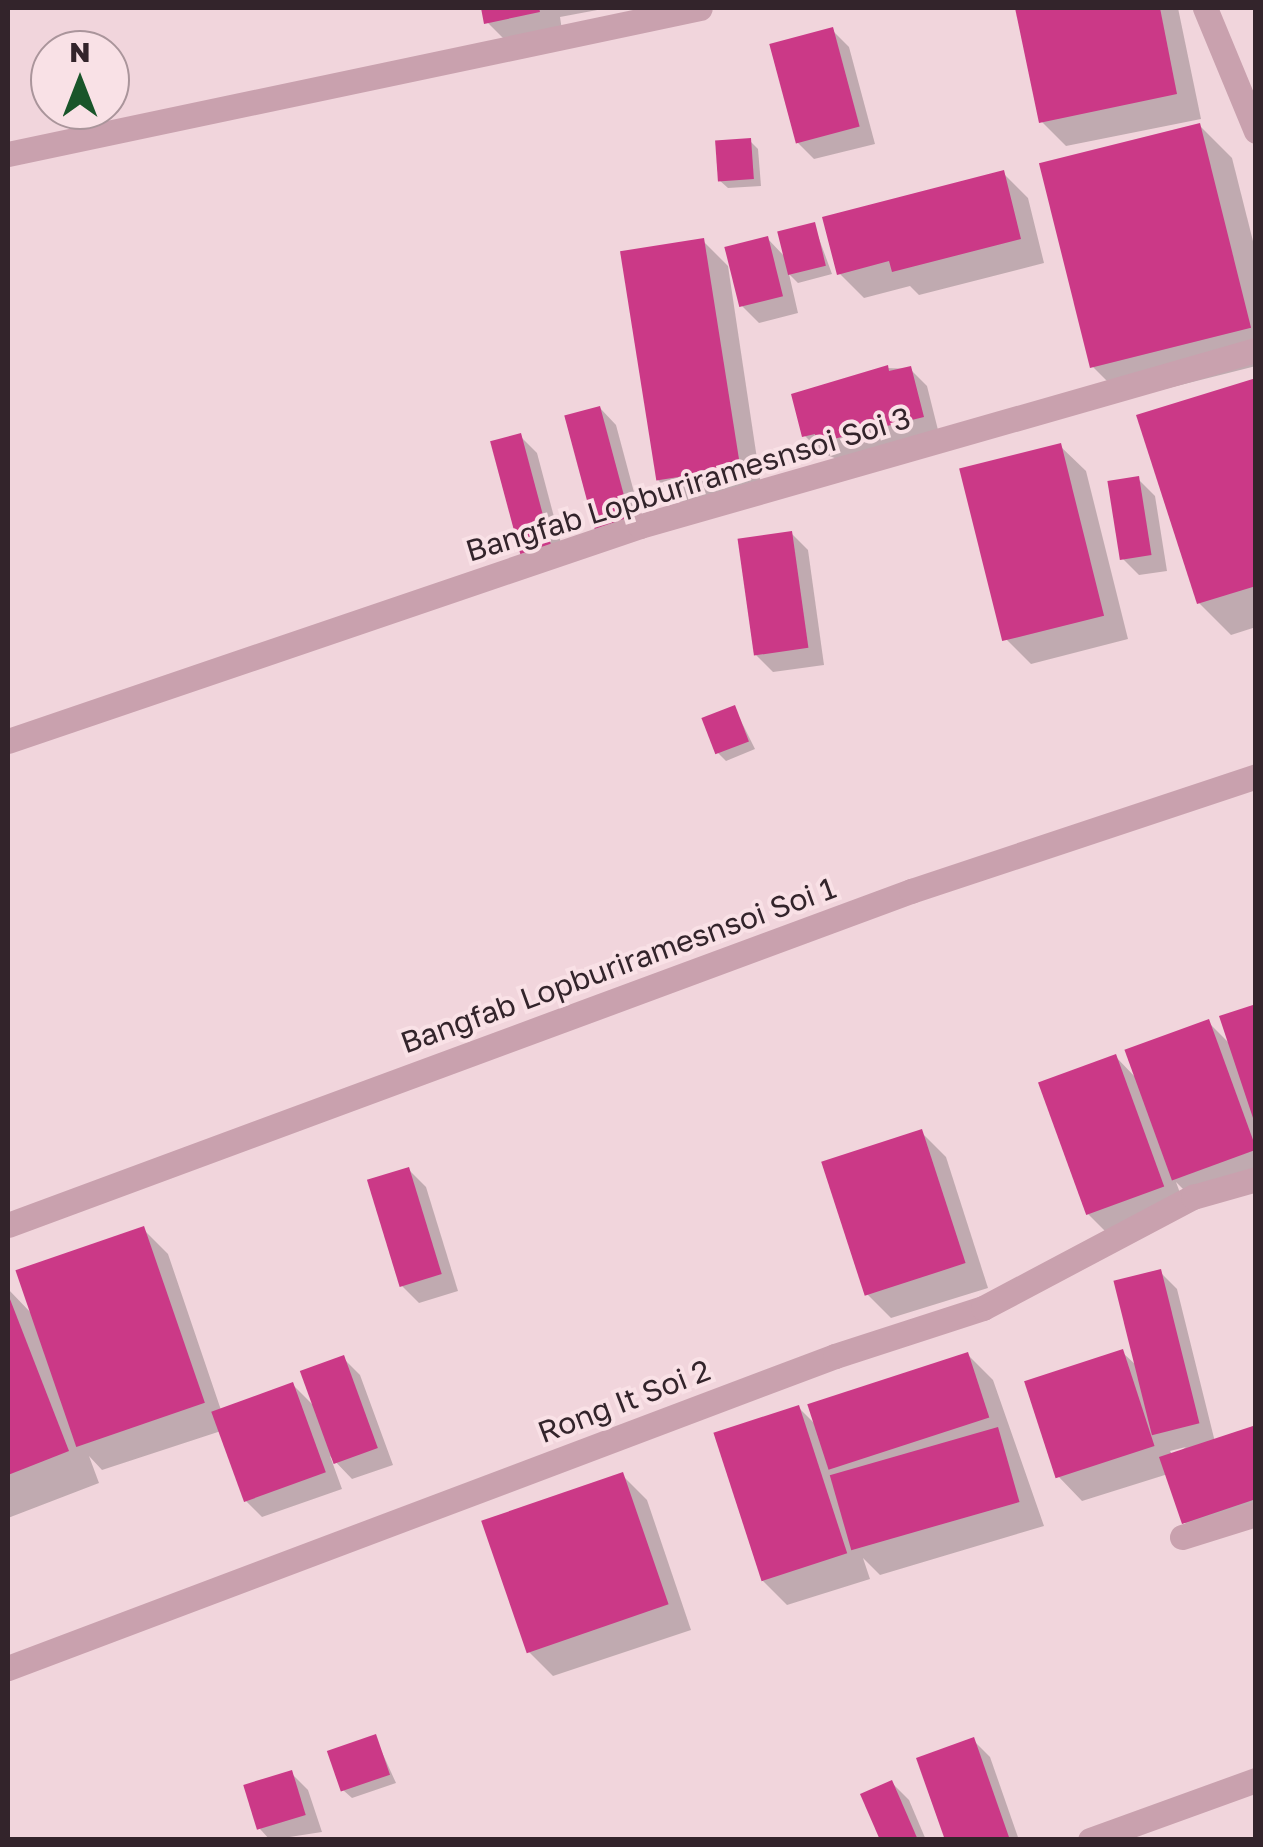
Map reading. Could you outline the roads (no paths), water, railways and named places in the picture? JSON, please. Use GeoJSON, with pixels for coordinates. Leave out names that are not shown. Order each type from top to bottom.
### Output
{"type":"FeatureCollection","features":[{"type":"Feature","properties":{"kind":"street"},"geometry":{"type":"LineString","coordinates":[[8,154],[700,8]]}},
{"type":"Feature","properties":{"kind":"street"},"geometry":{"type":"LineString","coordinates":[[1206,8],[1256,132]]}},
{"type":"Feature","properties":{"kind":"street","name":"Bangfab Lopburiramesnsoi Soi 3"},"geometry":{"type":"LineString","coordinates":[[8,741],[640,526],[1256,350]]}},
{"type":"Feature","properties":{"kind":"street","name":"Bangfab Lopburiramesnsoi Soi 1"},"geometry":{"type":"LineString","coordinates":[[8,1225],[911,891],[1256,776]]}},
{"type":"Feature","properties":{"kind":"street","name":"Rong It Soi 2"},"geometry":{"type":"LineString","coordinates":[[8,1668],[835,1356],[983,1308],[1193,1198],[1256,1178]]}},
{"type":"Feature","properties":{"kind":"street"},"geometry":{"type":"LineString","coordinates":[[1182,1538],[1256,1514]]}},
{"type":"Feature","properties":{"kind":"street"},"geometry":{"type":"LineString","coordinates":[[1090,1840],[1256,1780]]}}]}
